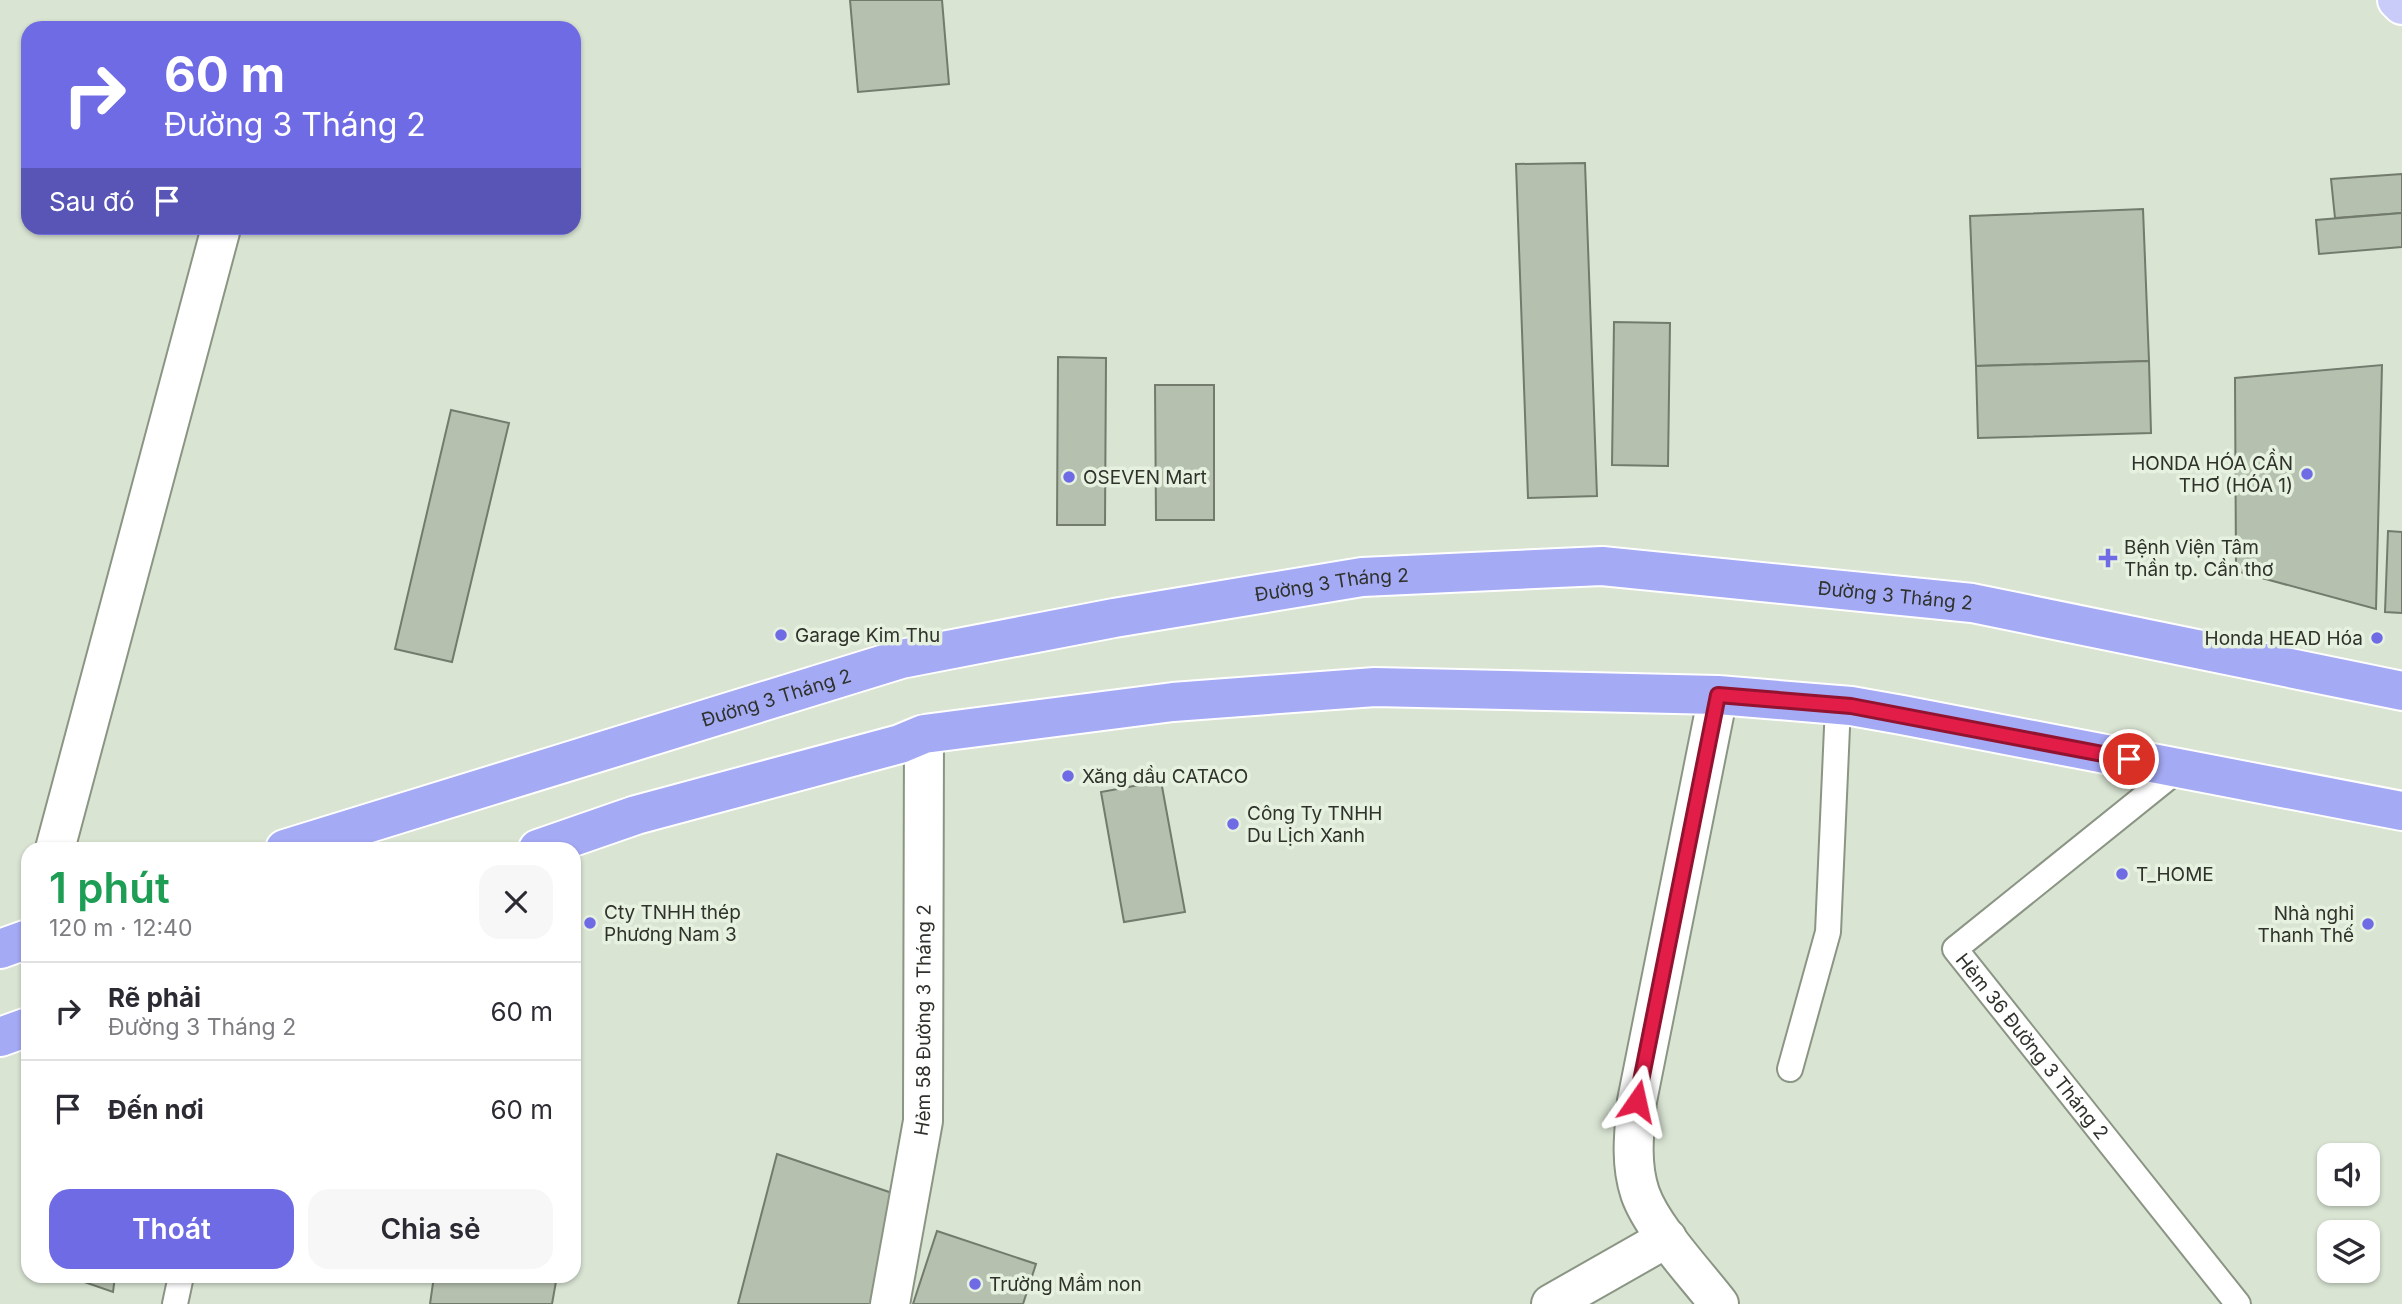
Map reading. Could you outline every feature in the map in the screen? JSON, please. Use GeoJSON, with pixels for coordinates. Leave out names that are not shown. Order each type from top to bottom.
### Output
{"type":"FeatureCollection","features":[{"type":"Feature","properties":{"kind":"highway","name":"Đường 3 Tháng 2"},"geometry":{"type":"LineString","coordinates":[[308,842],[901,660],[1114,618],[1362,577],[1602,566],[1972,603],[2402,691]]}},
{"type":"Feature","properties":{"kind":"highway"},"geometry":{"type":"LineString","coordinates":[[558,842],[636,815],[887,747],[924,734],[1174,702],[1375,687],[1718,695],[1838,705],[2402,811]]}},
{"type":"Feature","properties":{"kind":"highway"},"geometry":{"type":"LineString","coordinates":[[0,949],[21,942]]}},
{"type":"Feature","properties":{"kind":"highway"},"geometry":{"type":"LineString","coordinates":[[0,1037],[21,1030]]}},
{"type":"Feature","properties":{"kind":"main road"},"geometry":{"type":"LineString","coordinates":[[2398,0],[2402,5]]}},
{"type":"Feature","properties":{"kind":"street"},"geometry":{"type":"LineString","coordinates":[[57,842],[219,235]]}},
{"type":"Feature","properties":{"kind":"street"},"geometry":{"type":"LineString","coordinates":[[1718,695],[1637,1101],[1632,1149],[1640,1194],[1667,1238],[1719,1304]]}},
{"type":"Feature","properties":{"kind":"street","name":"Hẻm 58 Đường 3 Tháng 2"},"geometry":{"type":"LineString","coordinates":[[890,1304],[923,1121],[924,734]]}},
{"type":"Feature","properties":{"kind":"street"},"geometry":{"type":"LineString","coordinates":[[1551,1304],[1667,1238]]}},
{"type":"Feature","properties":{"kind":"lane"},"geometry":{"type":"LineString","coordinates":[[1790,1069],[1828,932],[1838,705]]}},
{"type":"Feature","properties":{"kind":"lane","name":"Hẻm 36 Đường 3 Tháng 2"},"geometry":{"type":"LineString","coordinates":[[2180,768],[1955,949],[2238,1304]]}},
{"type":"Feature","properties":{"kind":"lane"},"geometry":{"type":"LineString","coordinates":[[175,1304],[180,1283]]}},
{"type":"Feature","properties":{"kind":"building"},"geometry":{"type":"Polygon","coordinates":[[[850,0],[942,0],[949,84],[858,92],[850,0]]]}},
{"type":"Feature","properties":{"kind":"building"},"geometry":{"type":"Polygon","coordinates":[[[1585,163],[1597,496],[1528,498],[1516,164],[1585,163]]]}},
{"type":"Feature","properties":{"kind":"building"},"geometry":{"type":"Polygon","coordinates":[[[2402,174],[2402,213],[2335,218],[2331,179],[2402,174]]]}},
{"type":"Feature","properties":{"kind":"building"},"geometry":{"type":"Polygon","coordinates":[[[2143,209],[2149,361],[1976,366],[1970,216],[2143,209]]]}},
{"type":"Feature","properties":{"kind":"building"},"geometry":{"type":"Polygon","coordinates":[[[2402,213],[2402,247],[2319,254],[2316,220],[2402,213]]]}},
{"type":"Feature","properties":{"kind":"building"},"geometry":{"type":"Polygon","coordinates":[[[1614,322],[1670,323],[1668,466],[1612,465],[1614,322]]]}},
{"type":"Feature","properties":{"kind":"building"},"geometry":{"type":"Polygon","coordinates":[[[1058,357],[1106,358],[1105,525],[1057,525],[1058,357]]]}},
{"type":"Feature","properties":{"kind":"building"},"geometry":{"type":"Polygon","coordinates":[[[2149,361],[2151,433],[1978,438],[1976,366],[2149,361]]]}},
{"type":"Feature","properties":{"kind":"building","name":"HONDA HÓA CẦN THƠ (HÓA 1)"},"geometry":{"type":"Polygon","coordinates":[[[2382,365],[2376,609],[2236,571],[2235,378],[2382,365]]]}},
{"type":"Feature","properties":{"kind":"building"},"geometry":{"type":"Polygon","coordinates":[[[1155,385],[1214,385],[1214,520],[1156,520],[1155,385]]]}},
{"type":"Feature","properties":{"kind":"building"},"geometry":{"type":"Polygon","coordinates":[[[451,410],[509,423],[452,662],[395,649],[451,410]]]}},
{"type":"Feature","properties":{"kind":"building"},"geometry":{"type":"Polygon","coordinates":[[[2388,531],[2402,532],[2402,613],[2385,612],[2388,531]]]}},
{"type":"Feature","properties":{"kind":"building"},"geometry":{"type":"Polygon","coordinates":[[[1161,781],[1185,912],[1124,922],[1101,792],[1161,781]]]}},
{"type":"Feature","properties":{"kind":"building"},"geometry":{"type":"Polygon","coordinates":[[[777,1154],[898,1195],[876,1304],[738,1304],[777,1154]]]}},
{"type":"Feature","properties":{"kind":"building","name":"Trường Mầm non"},"geometry":{"type":"Polygon","coordinates":[[[937,1231],[1036,1264],[1023,1304],[913,1304],[937,1231]]]}},
{"type":"Feature","properties":{"kind":"building"},"geometry":{"type":"Polygon","coordinates":[[[87,1283],[114,1283],[113,1292],[87,1283]]]}},
{"type":"Feature","properties":{"kind":"building"},"geometry":{"type":"Polygon","coordinates":[[[433,1283],[556,1283],[552,1304],[430,1304],[433,1283]]]}},
{"type":"Feature","properties":{"kind":"place","name":"HONDA HÓA CẦN THƠ (HÓA 1)"},"geometry":{"type":"Point","coordinates":[2307,474]}},
{"type":"Feature","properties":{"kind":"place","name":"OSEVEN Mart"},"geometry":{"type":"Point","coordinates":[1069,477]}},
{"type":"Feature","properties":{"kind":"place","name":"Bệnh Viện Tâm Thần tp. Cần thơ"},"geometry":{"type":"Point","coordinates":[2108,558]}},
{"type":"Feature","properties":{"kind":"place","name":"Garage Kim Thu"},"geometry":{"type":"Point","coordinates":[781,635]}},
{"type":"Feature","properties":{"kind":"place","name":"Honda HEAD Hóa"},"geometry":{"type":"Point","coordinates":[2377,638]}},
{"type":"Feature","properties":{"kind":"place","name":"Xăng dầu CATACO"},"geometry":{"type":"Point","coordinates":[1068,776]}},
{"type":"Feature","properties":{"kind":"place","name":"Công Ty TNHH Du Lịch Xanh"},"geometry":{"type":"Point","coordinates":[1233,824]}},
{"type":"Feature","properties":{"kind":"place","name":"T_HOME"},"geometry":{"type":"Point","coordinates":[2122,874]}},
{"type":"Feature","properties":{"kind":"place","name":"Cty TNHH thép Phương Nam 3"},"geometry":{"type":"Point","coordinates":[590,923]}},
{"type":"Feature","properties":{"kind":"place","name":"Nhà nghỉ Thanh Thế"},"geometry":{"type":"Point","coordinates":[2368,924]}},
{"type":"Feature","properties":{"kind":"place","name":"Trường Mầm non"},"geometry":{"type":"Point","coordinates":[975,1284]}},
{"type":"Feature","properties":{"kind":"route"},"geometry":{"type":"LineString","coordinates":[[1637,1101],[1718,695],[1851,706],[2129,759]]}}]}
